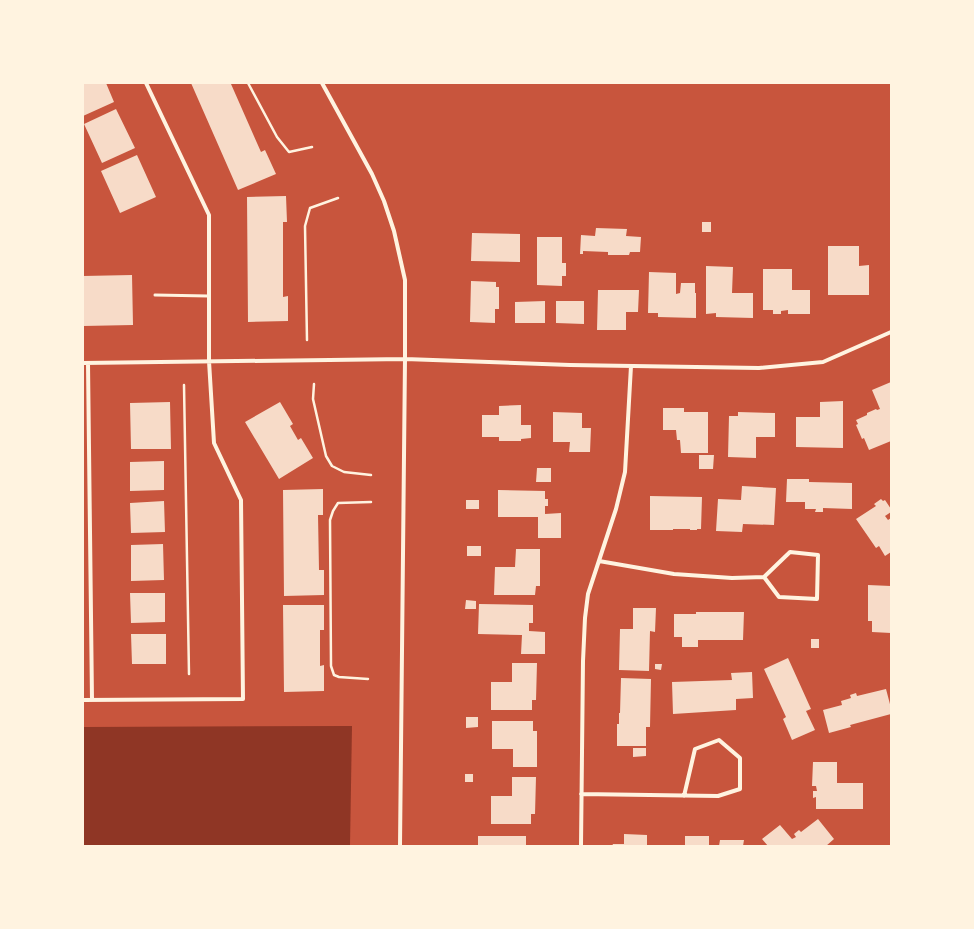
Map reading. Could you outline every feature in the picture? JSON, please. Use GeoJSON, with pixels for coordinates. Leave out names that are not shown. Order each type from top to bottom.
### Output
{"type":"FeatureCollection","features":[{"type":"Feature","properties":{"kind":"street"},"geometry":{"type":"LineString","coordinates":[[83,700],[243,699],[241,500],[214,443],[209,362],[209,215],[146,83]]}},
{"type":"Feature","properties":{"kind":"street"},"geometry":{"type":"LineString","coordinates":[[322,83],[372,174],[384,201],[394,231],[405,280],[406,359],[400,846]]}},
{"type":"Feature","properties":{"kind":"street"},"geometry":{"type":"LineString","coordinates":[[83,363],[406,359],[570,365],[758,368],[823,362],[891,332]]}},
{"type":"Feature","properties":{"kind":"street"},"geometry":{"type":"LineString","coordinates":[[88,363],[92,700]]}},
{"type":"Feature","properties":{"kind":"street"},"geometry":{"type":"LineString","coordinates":[[581,846],[583,661],[585,618],[588,594],[616,509],[626,472],[631,366]]}},
{"type":"Feature","properties":{"kind":"street"},"geometry":{"type":"LineString","coordinates":[[598,561],[674,574],[732,578],[764,577],[790,552],[818,555],[817,599],[778,597],[764,577]]}},
{"type":"Feature","properties":{"kind":"street"},"geometry":{"type":"LineString","coordinates":[[581,794],[684,796],[718,796],[740,789],[740,758],[719,740],[695,749],[684,796]]}},
{"type":"Feature","properties":{"kind":"lane"},"geometry":{"type":"LineString","coordinates":[[155,295],[208,296]]}},
{"type":"Feature","properties":{"kind":"path"},"geometry":{"type":"LineString","coordinates":[[248,83],[277,137],[289,152],[312,147]]}},
{"type":"Feature","properties":{"kind":"path"},"geometry":{"type":"LineString","coordinates":[[307,340],[304,226],[310,208],[338,198]]}},
{"type":"Feature","properties":{"kind":"path"},"geometry":{"type":"LineString","coordinates":[[314,384],[313,399],[326,456],[332,466],[344,472],[371,475]]}},
{"type":"Feature","properties":{"kind":"path"},"geometry":{"type":"LineString","coordinates":[[184,385],[190,674]]}},
{"type":"Feature","properties":{"kind":"path"},"geometry":{"type":"LineString","coordinates":[[368,679],[339,677],[334,675],[331,666],[330,520],[338,503],[371,502]]}},
{"type":"Feature","properties":{"kind":"shaded area"},"geometry":{"type":"Polygon","coordinates":[[[352,726],[350,846],[83,846],[83,727],[352,726]]]}},
{"type":"Feature","properties":{"kind":"building"},"geometry":{"type":"Polygon","coordinates":[[[83,83],[106,83],[114,102],[83,116],[83,83]]]}},
{"type":"Feature","properties":{"kind":"building"},"geometry":{"type":"Polygon","coordinates":[[[191,83],[234,83],[231,84],[261,152],[265,150],[276,174],[238,190],[191,83]]]}},
{"type":"Feature","properties":{"kind":"building"},"geometry":{"type":"Polygon","coordinates":[[[116,109],[135,148],[102,163],[84,124],[116,109]]]}},
{"type":"Feature","properties":{"kind":"building"},"geometry":{"type":"Polygon","coordinates":[[[137,155],[156,197],[120,213],[101,171],[137,155]]]}},
{"type":"Feature","properties":{"kind":"building"},"geometry":{"type":"Polygon","coordinates":[[[286,196],[287,222],[283,222],[283,297],[288,296],[288,321],[248,322],[247,197],[286,196]]]}},
{"type":"Feature","properties":{"kind":"building"},"geometry":{"type":"Polygon","coordinates":[[[702,222],[711,222],[711,232],[702,232],[702,222]]]}},
{"type":"Feature","properties":{"kind":"building"},"geometry":{"type":"Polygon","coordinates":[[[596,228],[627,229],[626,236],[641,237],[640,252],[630,252],[629,255],[608,255],[608,252],[583,251],[583,254],[580,254],[581,235],[595,236],[596,228]]]}},
{"type":"Feature","properties":{"kind":"building"},"geometry":{"type":"Polygon","coordinates":[[[472,233],[520,234],[520,262],[471,261],[472,233]]]}},
{"type":"Feature","properties":{"kind":"building"},"geometry":{"type":"Polygon","coordinates":[[[537,237],[562,237],[562,263],[566,263],[566,276],[562,276],[562,286],[537,285],[537,237]]]}},
{"type":"Feature","properties":{"kind":"building"},"geometry":{"type":"Polygon","coordinates":[[[828,246],[859,246],[859,266],[869,265],[869,295],[828,295],[828,246]]]}},
{"type":"Feature","properties":{"kind":"building"},"geometry":{"type":"Polygon","coordinates":[[[706,266],[733,267],[732,293],[753,293],[753,318],[716,317],[716,313],[706,314],[706,266]]]}},
{"type":"Feature","properties":{"kind":"building"},"geometry":{"type":"Polygon","coordinates":[[[763,269],[792,269],[792,290],[810,290],[810,314],[788,314],[788,310],[781,311],[781,314],[773,314],[773,310],[763,310],[763,269]]]}},
{"type":"Feature","properties":{"kind":"building"},"geometry":{"type":"Polygon","coordinates":[[[649,272],[676,273],[676,294],[680,293],[681,283],[695,283],[696,318],[658,317],[658,313],[648,313],[649,272]]]}},
{"type":"Feature","properties":{"kind":"building"},"geometry":{"type":"Polygon","coordinates":[[[132,275],[133,325],[83,326],[83,276],[132,275]]]}},
{"type":"Feature","properties":{"kind":"building"},"geometry":{"type":"Polygon","coordinates":[[[471,281],[496,282],[496,287],[499,287],[499,309],[495,309],[495,323],[470,322],[471,281]]]}},
{"type":"Feature","properties":{"kind":"building"},"geometry":{"type":"Polygon","coordinates":[[[598,290],[639,290],[638,312],[626,312],[626,330],[597,330],[598,290]]]}},
{"type":"Feature","properties":{"kind":"building"},"geometry":{"type":"Polygon","coordinates":[[[545,301],[545,323],[515,323],[515,302],[545,301]]]}},
{"type":"Feature","properties":{"kind":"building"},"geometry":{"type":"Polygon","coordinates":[[[556,301],[584,301],[584,324],[556,323],[556,301]]]}},
{"type":"Feature","properties":{"kind":"building"},"geometry":{"type":"Polygon","coordinates":[[[891,382],[891,441],[869,450],[864,438],[862,439],[856,425],[858,424],[856,420],[867,415],[867,413],[880,409],[872,390],[891,382]]]}},
{"type":"Feature","properties":{"kind":"building"},"geometry":{"type":"Polygon","coordinates":[[[843,401],[843,448],[796,447],[796,417],[820,417],[820,402],[843,401]]]}},
{"type":"Feature","properties":{"kind":"building"},"geometry":{"type":"Polygon","coordinates":[[[170,402],[171,449],[131,449],[130,403],[170,402]]]}},
{"type":"Feature","properties":{"kind":"building"},"geometry":{"type":"Polygon","coordinates":[[[280,402],[293,424],[290,426],[298,440],[301,438],[313,458],[279,479],[245,422],[280,402]]]}},
{"type":"Feature","properties":{"kind":"building"},"geometry":{"type":"Polygon","coordinates":[[[521,405],[521,425],[531,425],[531,438],[521,439],[521,441],[499,441],[499,437],[482,437],[482,415],[499,415],[499,406],[521,405]]]}},
{"type":"Feature","properties":{"kind":"building"},"geometry":{"type":"Polygon","coordinates":[[[663,408],[684,408],[684,412],[708,412],[708,453],[681,453],[680,440],[677,440],[676,430],[663,430],[663,408]]]}},
{"type":"Feature","properties":{"kind":"building"},"geometry":{"type":"Polygon","coordinates":[[[553,412],[582,413],[582,428],[591,428],[590,452],[569,452],[570,442],[553,442],[553,412]]]}},
{"type":"Feature","properties":{"kind":"building"},"geometry":{"type":"Polygon","coordinates":[[[738,412],[775,413],[775,437],[756,437],[756,458],[728,457],[729,416],[738,416],[738,412]]]}},
{"type":"Feature","properties":{"kind":"building"},"geometry":{"type":"Polygon","coordinates":[[[699,455],[714,455],[713,469],[699,469],[699,455]]]}},
{"type":"Feature","properties":{"kind":"building"},"geometry":{"type":"Polygon","coordinates":[[[164,461],[164,490],[130,491],[130,462],[164,461]]]}},
{"type":"Feature","properties":{"kind":"building"},"geometry":{"type":"Polygon","coordinates":[[[537,468],[551,468],[551,482],[536,482],[537,468]]]}},
{"type":"Feature","properties":{"kind":"building"},"geometry":{"type":"Polygon","coordinates":[[[787,479],[809,479],[809,482],[852,483],[852,509],[823,508],[823,512],[815,512],[816,509],[805,509],[805,502],[786,502],[787,479]]]}},
{"type":"Feature","properties":{"kind":"building"},"geometry":{"type":"Polygon","coordinates":[[[742,486],[776,488],[774,525],[743,524],[742,532],[716,531],[718,499],[741,500],[742,486]]]}},
{"type":"Feature","properties":{"kind":"building"},"geometry":{"type":"Polygon","coordinates":[[[323,489],[323,515],[318,515],[319,570],[324,570],[324,595],[284,596],[283,490],[323,489]]]}},
{"type":"Feature","properties":{"kind":"building"},"geometry":{"type":"Polygon","coordinates":[[[498,490],[545,491],[545,499],[548,499],[548,506],[545,506],[545,514],[561,513],[561,538],[538,538],[538,517],[498,517],[498,490]]]}},
{"type":"Feature","properties":{"kind":"building"},"geometry":{"type":"Polygon","coordinates":[[[650,496],[702,497],[701,529],[650,530],[650,496]]]}},
{"type":"Feature","properties":{"kind":"building"},"geometry":{"type":"Polygon","coordinates":[[[881,499],[883,501],[885,500],[891,509],[891,512],[885,516],[888,520],[891,518],[891,552],[885,556],[879,546],[876,548],[856,519],[876,506],[874,504],[881,499]]]}},
{"type":"Feature","properties":{"kind":"building"},"geometry":{"type":"Polygon","coordinates":[[[466,500],[479,500],[479,509],[466,509],[466,500]]]}},
{"type":"Feature","properties":{"kind":"building"},"geometry":{"type":"Polygon","coordinates":[[[164,501],[165,532],[131,533],[130,503],[164,501]]]}},
{"type":"Feature","properties":{"kind":"building"},"geometry":{"type":"Polygon","coordinates":[[[163,544],[164,580],[131,581],[131,545],[163,544]]]}},
{"type":"Feature","properties":{"kind":"building"},"geometry":{"type":"Polygon","coordinates":[[[467,546],[481,546],[481,556],[467,556],[467,546]]]}},
{"type":"Feature","properties":{"kind":"building"},"geometry":{"type":"Polygon","coordinates":[[[516,549],[540,549],[540,586],[536,586],[535,595],[494,595],[495,567],[515,567],[516,549]]]}},
{"type":"Feature","properties":{"kind":"building"},"geometry":{"type":"Polygon","coordinates":[[[868,585],[891,586],[891,633],[872,632],[872,621],[868,621],[868,585]]]}},
{"type":"Feature","properties":{"kind":"building"},"geometry":{"type":"Polygon","coordinates":[[[130,593],[165,593],[165,622],[131,623],[130,593]]]}},
{"type":"Feature","properties":{"kind":"building"},"geometry":{"type":"Polygon","coordinates":[[[466,600],[476,601],[476,609],[465,609],[466,600]]]}},
{"type":"Feature","properties":{"kind":"building"},"geometry":{"type":"Polygon","coordinates":[[[479,604],[533,605],[533,623],[529,623],[529,631],[545,632],[545,654],[521,654],[522,635],[478,634],[479,604]]]}},
{"type":"Feature","properties":{"kind":"building"},"geometry":{"type":"Polygon","coordinates":[[[283,605],[324,605],[324,630],[320,630],[320,666],[324,665],[324,691],[284,692],[283,605]]]}},
{"type":"Feature","properties":{"kind":"building"},"geometry":{"type":"Polygon","coordinates":[[[633,608],[656,608],[655,632],[650,631],[649,671],[619,670],[620,629],[633,629],[633,608]]]}},
{"type":"Feature","properties":{"kind":"building"},"geometry":{"type":"Polygon","coordinates":[[[696,612],[744,612],[743,640],[698,640],[698,647],[682,647],[682,637],[674,637],[674,614],[696,614],[696,612]]]}},
{"type":"Feature","properties":{"kind":"building"},"geometry":{"type":"Polygon","coordinates":[[[131,634],[166,634],[166,664],[132,664],[131,634]]]}},
{"type":"Feature","properties":{"kind":"building"},"geometry":{"type":"Polygon","coordinates":[[[811,639],[819,639],[819,648],[811,648],[811,639]]]}},
{"type":"Feature","properties":{"kind":"building"},"geometry":{"type":"Polygon","coordinates":[[[788,658],[811,709],[806,711],[815,730],[792,740],[783,719],[786,717],[764,669],[788,658]]]}},
{"type":"Feature","properties":{"kind":"building"},"geometry":{"type":"Polygon","coordinates":[[[512,663],[537,663],[536,700],[532,700],[532,710],[491,710],[491,682],[512,682],[512,663]]]}},
{"type":"Feature","properties":{"kind":"building"},"geometry":{"type":"Polygon","coordinates":[[[655,664],[662,664],[661,670],[655,669],[655,664]]]}},
{"type":"Feature","properties":{"kind":"building"},"geometry":{"type":"Polygon","coordinates":[[[752,672],[753,698],[736,699],[736,710],[673,714],[672,682],[732,680],[731,673],[752,672]]]}},
{"type":"Feature","properties":{"kind":"building"},"geometry":{"type":"Polygon","coordinates":[[[621,678],[651,679],[650,727],[646,727],[646,746],[617,746],[617,724],[619,724],[620,713],[621,678]]]}},
{"type":"Feature","properties":{"kind":"building"},"geometry":{"type":"Polygon","coordinates":[[[886,689],[891,714],[850,725],[851,727],[829,733],[823,710],[842,705],[841,701],[851,698],[850,695],[856,693],[857,696],[886,689]]]}},
{"type":"Feature","properties":{"kind":"building"},"geometry":{"type":"Polygon","coordinates":[[[466,717],[478,717],[478,727],[466,728],[466,717]]]}},
{"type":"Feature","properties":{"kind":"building"},"geometry":{"type":"Polygon","coordinates":[[[492,721],[533,721],[533,731],[537,731],[537,767],[513,767],[513,749],[492,749],[492,721]]]}},
{"type":"Feature","properties":{"kind":"building"},"geometry":{"type":"Polygon","coordinates":[[[633,748],[646,748],[646,756],[633,757],[633,748]]]}},
{"type":"Feature","properties":{"kind":"building"},"geometry":{"type":"Polygon","coordinates":[[[813,762],[837,762],[837,783],[863,783],[863,809],[816,809],[816,797],[813,798],[813,791],[817,791],[816,786],[812,786],[813,762]]]}},
{"type":"Feature","properties":{"kind":"building"},"geometry":{"type":"Polygon","coordinates":[[[465,774],[473,774],[473,782],[465,782],[465,774]]]}},
{"type":"Feature","properties":{"kind":"building"},"geometry":{"type":"Polygon","coordinates":[[[512,777],[536,777],[535,814],[531,814],[531,824],[491,824],[491,796],[512,796],[512,777]]]}},
{"type":"Feature","properties":{"kind":"building"},"geometry":{"type":"Polygon","coordinates":[[[818,819],[834,839],[826,846],[768,846],[762,839],[780,825],[792,839],[796,837],[794,834],[799,830],[801,832],[818,819]]]}},
{"type":"Feature","properties":{"kind":"building"},"geometry":{"type":"Polygon","coordinates":[[[624,834],[647,835],[647,846],[612,846],[613,844],[624,844],[624,834]]]}},
{"type":"Feature","properties":{"kind":"building"},"geometry":{"type":"Polygon","coordinates":[[[478,836],[526,836],[526,846],[478,846],[478,836]]]}},
{"type":"Feature","properties":{"kind":"building"},"geometry":{"type":"Polygon","coordinates":[[[685,836],[709,836],[709,846],[685,846],[685,836]]]}},
{"type":"Feature","properties":{"kind":"building"},"geometry":{"type":"Polygon","coordinates":[[[720,840],[744,840],[743,846],[719,846],[720,840]]]}}]}
